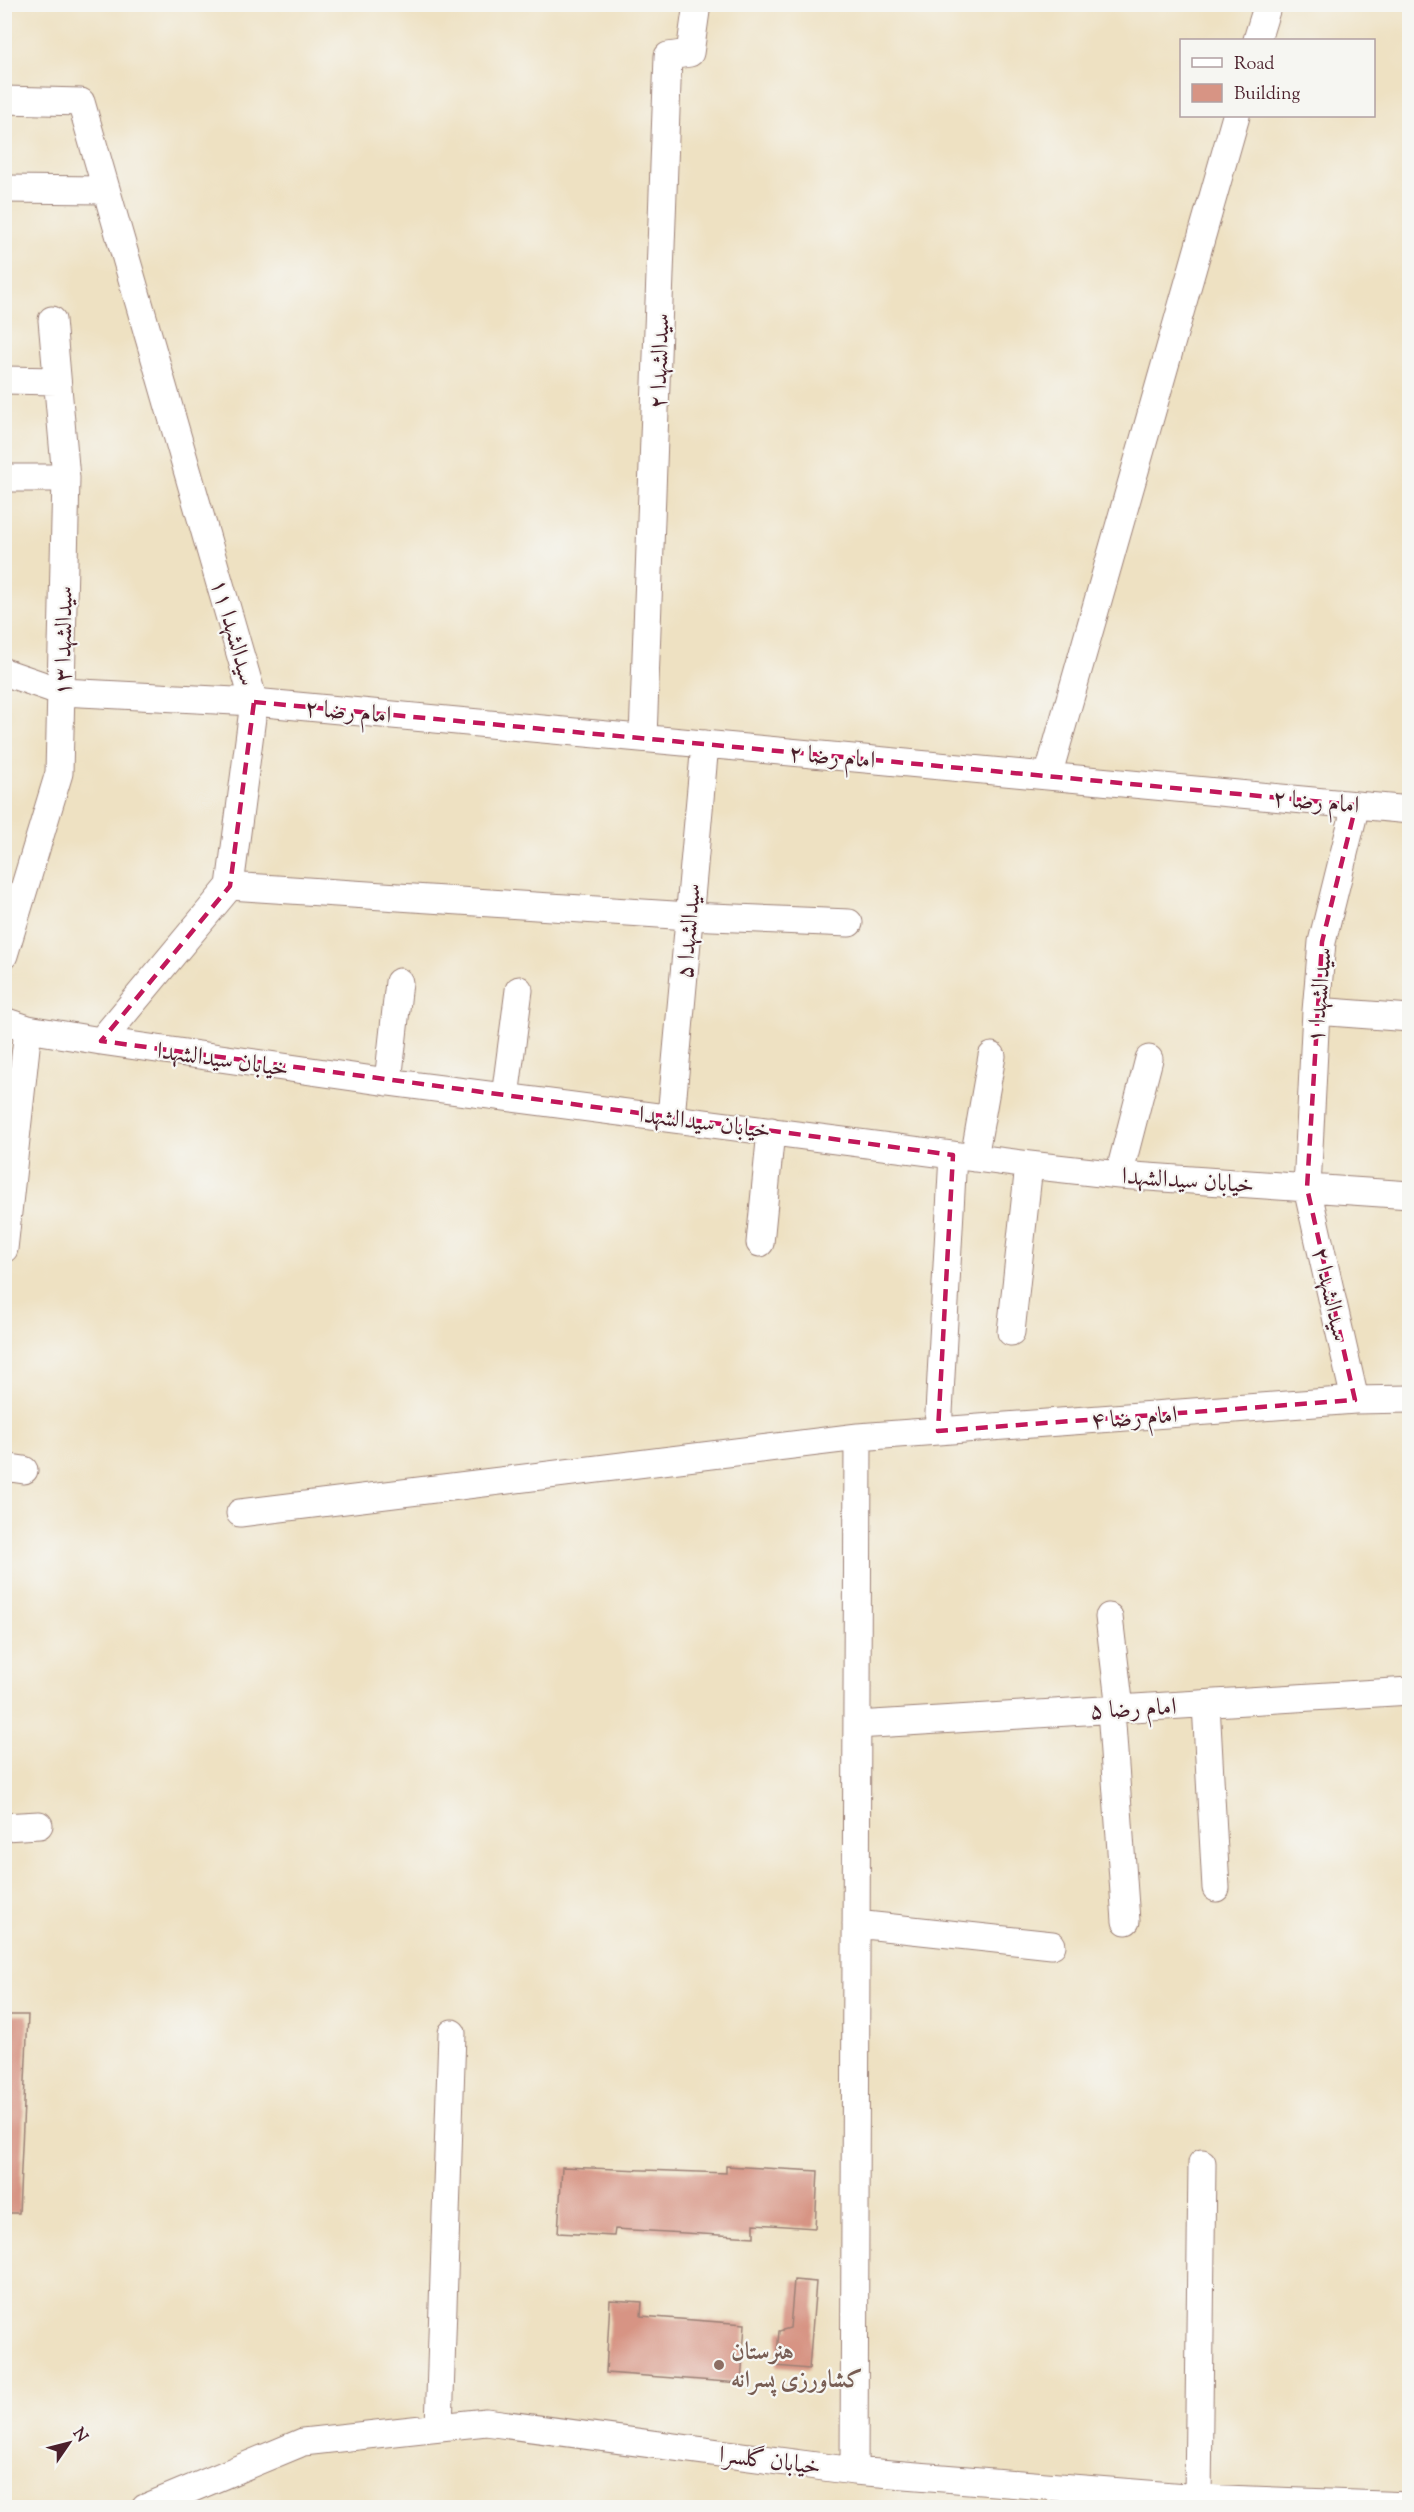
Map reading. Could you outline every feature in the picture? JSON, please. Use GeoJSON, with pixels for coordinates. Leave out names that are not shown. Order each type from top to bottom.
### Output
{"type":"FeatureCollection","features":[{"type":"Feature","properties":{"kind":"street","name":"سیدالشهدا ۲"},"geometry":{"type":"LineString","coordinates":[[643,738],[668,56],[690,53],[697,4]]}},
{"type":"Feature","properties":{"kind":"street"},"geometry":{"type":"LineString","coordinates":[[1257,39],[1268,4]]}},
{"type":"Feature","properties":{"kind":"street","name":"سیدالشهدا ۱۱"},"geometry":{"type":"LineString","coordinates":[[4,100],[81,102],[104,190],[254,702],[230,886]]}},
{"type":"Feature","properties":{"kind":"street"},"geometry":{"type":"LineString","coordinates":[[1048,776],[1236,117]]}},
{"type":"Feature","properties":{"kind":"street"},"geometry":{"type":"LineString","coordinates":[[4,189],[104,190]]}},
{"type":"Feature","properties":{"kind":"street","name":"سیدالشهدا ۱۳"},"geometry":{"type":"LineString","coordinates":[[4,955],[59,773],[66,478],[52,320]]}},
{"type":"Feature","properties":{"kind":"street"},"geometry":{"type":"LineString","coordinates":[[4,380],[57,381]]}},
{"type":"Feature","properties":{"kind":"street"},"geometry":{"type":"LineString","coordinates":[[4,478],[66,478]]}},
{"type":"Feature","properties":{"kind":"street","name":"امام رضا ۲"},"geometry":{"type":"LineString","coordinates":[[4,672],[62,692],[254,702],[1410,810]]}},
{"type":"Feature","properties":{"kind":"street","name":"سیدالشهدا ۵"},"geometry":{"type":"LineString","coordinates":[[671,1117],[705,744]]}},
{"type":"Feature","properties":{"kind":"street","name":"سیدالشهدا ۱"},"geometry":{"type":"LineString","coordinates":[[1307,1188],[1322,942],[1356,805]]}},
{"type":"Feature","properties":{"kind":"street"},"geometry":{"type":"LineString","coordinates":[[101,1041],[230,886],[689,916],[849,923]]}},
{"type":"Feature","properties":{"kind":"street"},"geometry":{"type":"LineString","coordinates":[[388,1083],[399,982]]}},
{"type":"Feature","properties":{"kind":"street"},"geometry":{"type":"LineString","coordinates":[[505,1097],[519,990]]}},
{"type":"Feature","properties":{"kind":"street"},"geometry":{"type":"LineString","coordinates":[[1316,1011],[1410,1018]]}},
{"type":"Feature","properties":{"kind":"street"},"geometry":{"type":"LineString","coordinates":[[4,1249],[16,1025]]}},
{"type":"Feature","properties":{"kind":"street","name":"خیابان سیدالشهدا"},"geometry":{"type":"LineString","coordinates":[[16,1025],[101,1041],[388,1083],[671,1117],[1029,1165],[1119,1175],[1410,1195]]}},
{"type":"Feature","properties":{"kind":"street"},"geometry":{"type":"LineString","coordinates":[[938,1431],[964,1157],[992,1056]]}},
{"type":"Feature","properties":{"kind":"street"},"geometry":{"type":"LineString","coordinates":[[1119,1175],[1149,1059]]}},
{"type":"Feature","properties":{"kind":"street"},"geometry":{"type":"LineString","coordinates":[[760,1243],[771,1131]]}},
{"type":"Feature","properties":{"kind":"street"},"geometry":{"type":"LineString","coordinates":[[1011,1332],[1029,1165]]}},
{"type":"Feature","properties":{"kind":"street","name":"سیدالشهدا ۲"},"geometry":{"type":"LineString","coordinates":[[1307,1188],[1355,1400]]}},
{"type":"Feature","properties":{"kind":"street","name":"امام رضا ۴"},"geometry":{"type":"LineString","coordinates":[[240,1513],[858,1437],[1355,1400],[1410,1399]]}},
{"type":"Feature","properties":{"kind":"street"},"geometry":{"type":"LineString","coordinates":[[854,2471],[858,1437]]}},
{"type":"Feature","properties":{"kind":"street"},"geometry":{"type":"LineString","coordinates":[[1108,1617],[1126,1921]]}},
{"type":"Feature","properties":{"kind":"street","name":"امام رضا ۵"},"geometry":{"type":"LineString","coordinates":[[857,1725],[1410,1691]]}},
{"type":"Feature","properties":{"kind":"street"},"geometry":{"type":"LineString","coordinates":[[1206,1704],[1216,1888]]}},
{"type":"Feature","properties":{"kind":"street"},"geometry":{"type":"LineString","coordinates":[[4,1827],[39,1825]]}},
{"type":"Feature","properties":{"kind":"street"},"geometry":{"type":"LineString","coordinates":[[856,1924],[1052,1945]]}},
{"type":"Feature","properties":{"kind":"street"},"geometry":{"type":"LineString","coordinates":[[439,2427],[452,2033]]}},
{"type":"Feature","properties":{"kind":"street"},"geometry":{"type":"LineString","coordinates":[[1198,2498],[1202,2163]]}},
{"type":"Feature","properties":{"kind":"street","name":"خیابان گلسرا"},"geometry":{"type":"LineString","coordinates":[[145,2508],[303,2442],[486,2422],[854,2471],[1198,2498],[1410,2506]]}},
{"type":"Feature","properties":{"kind":"highlighted area"},"geometry":{"type":"Polygon","coordinates":[[[254,702],[1356,805],[1322,942],[1307,1188],[1355,1400],[938,1431],[953,1155],[101,1041],[230,886],[254,702]]]}},
{"type":"Feature","properties":{"kind":"building"},"geometry":{"type":"Polygon","coordinates":[[[4,2015],[28,2015],[19,2213],[4,2213],[4,2015]]]}},
{"type":"Feature","properties":{"kind":"building"},"geometry":{"type":"Polygon","coordinates":[[[726,2166],[818,2171],[815,2228],[754,2224],[754,2237],[615,2229],[614,2236],[558,2233],[562,2167],[726,2173],[726,2166]]]}},
{"type":"Feature","properties":{"kind":"building"},"geometry":{"type":"Polygon","coordinates":[[[794,2280],[816,2282],[809,2369],[776,2366],[779,2331],[790,2328],[794,2280]]]}},
{"type":"Feature","properties":{"kind":"building"},"geometry":{"type":"Polygon","coordinates":[[[610,2300],[642,2302],[641,2316],[745,2324],[741,2383],[606,2373],[610,2300]]]}},
{"type":"Feature","properties":{"kind":"place","name":"هنرستان کشاورزی پسرانه"},"geometry":{"type":"Point","coordinates":[719,2365]}}]}
